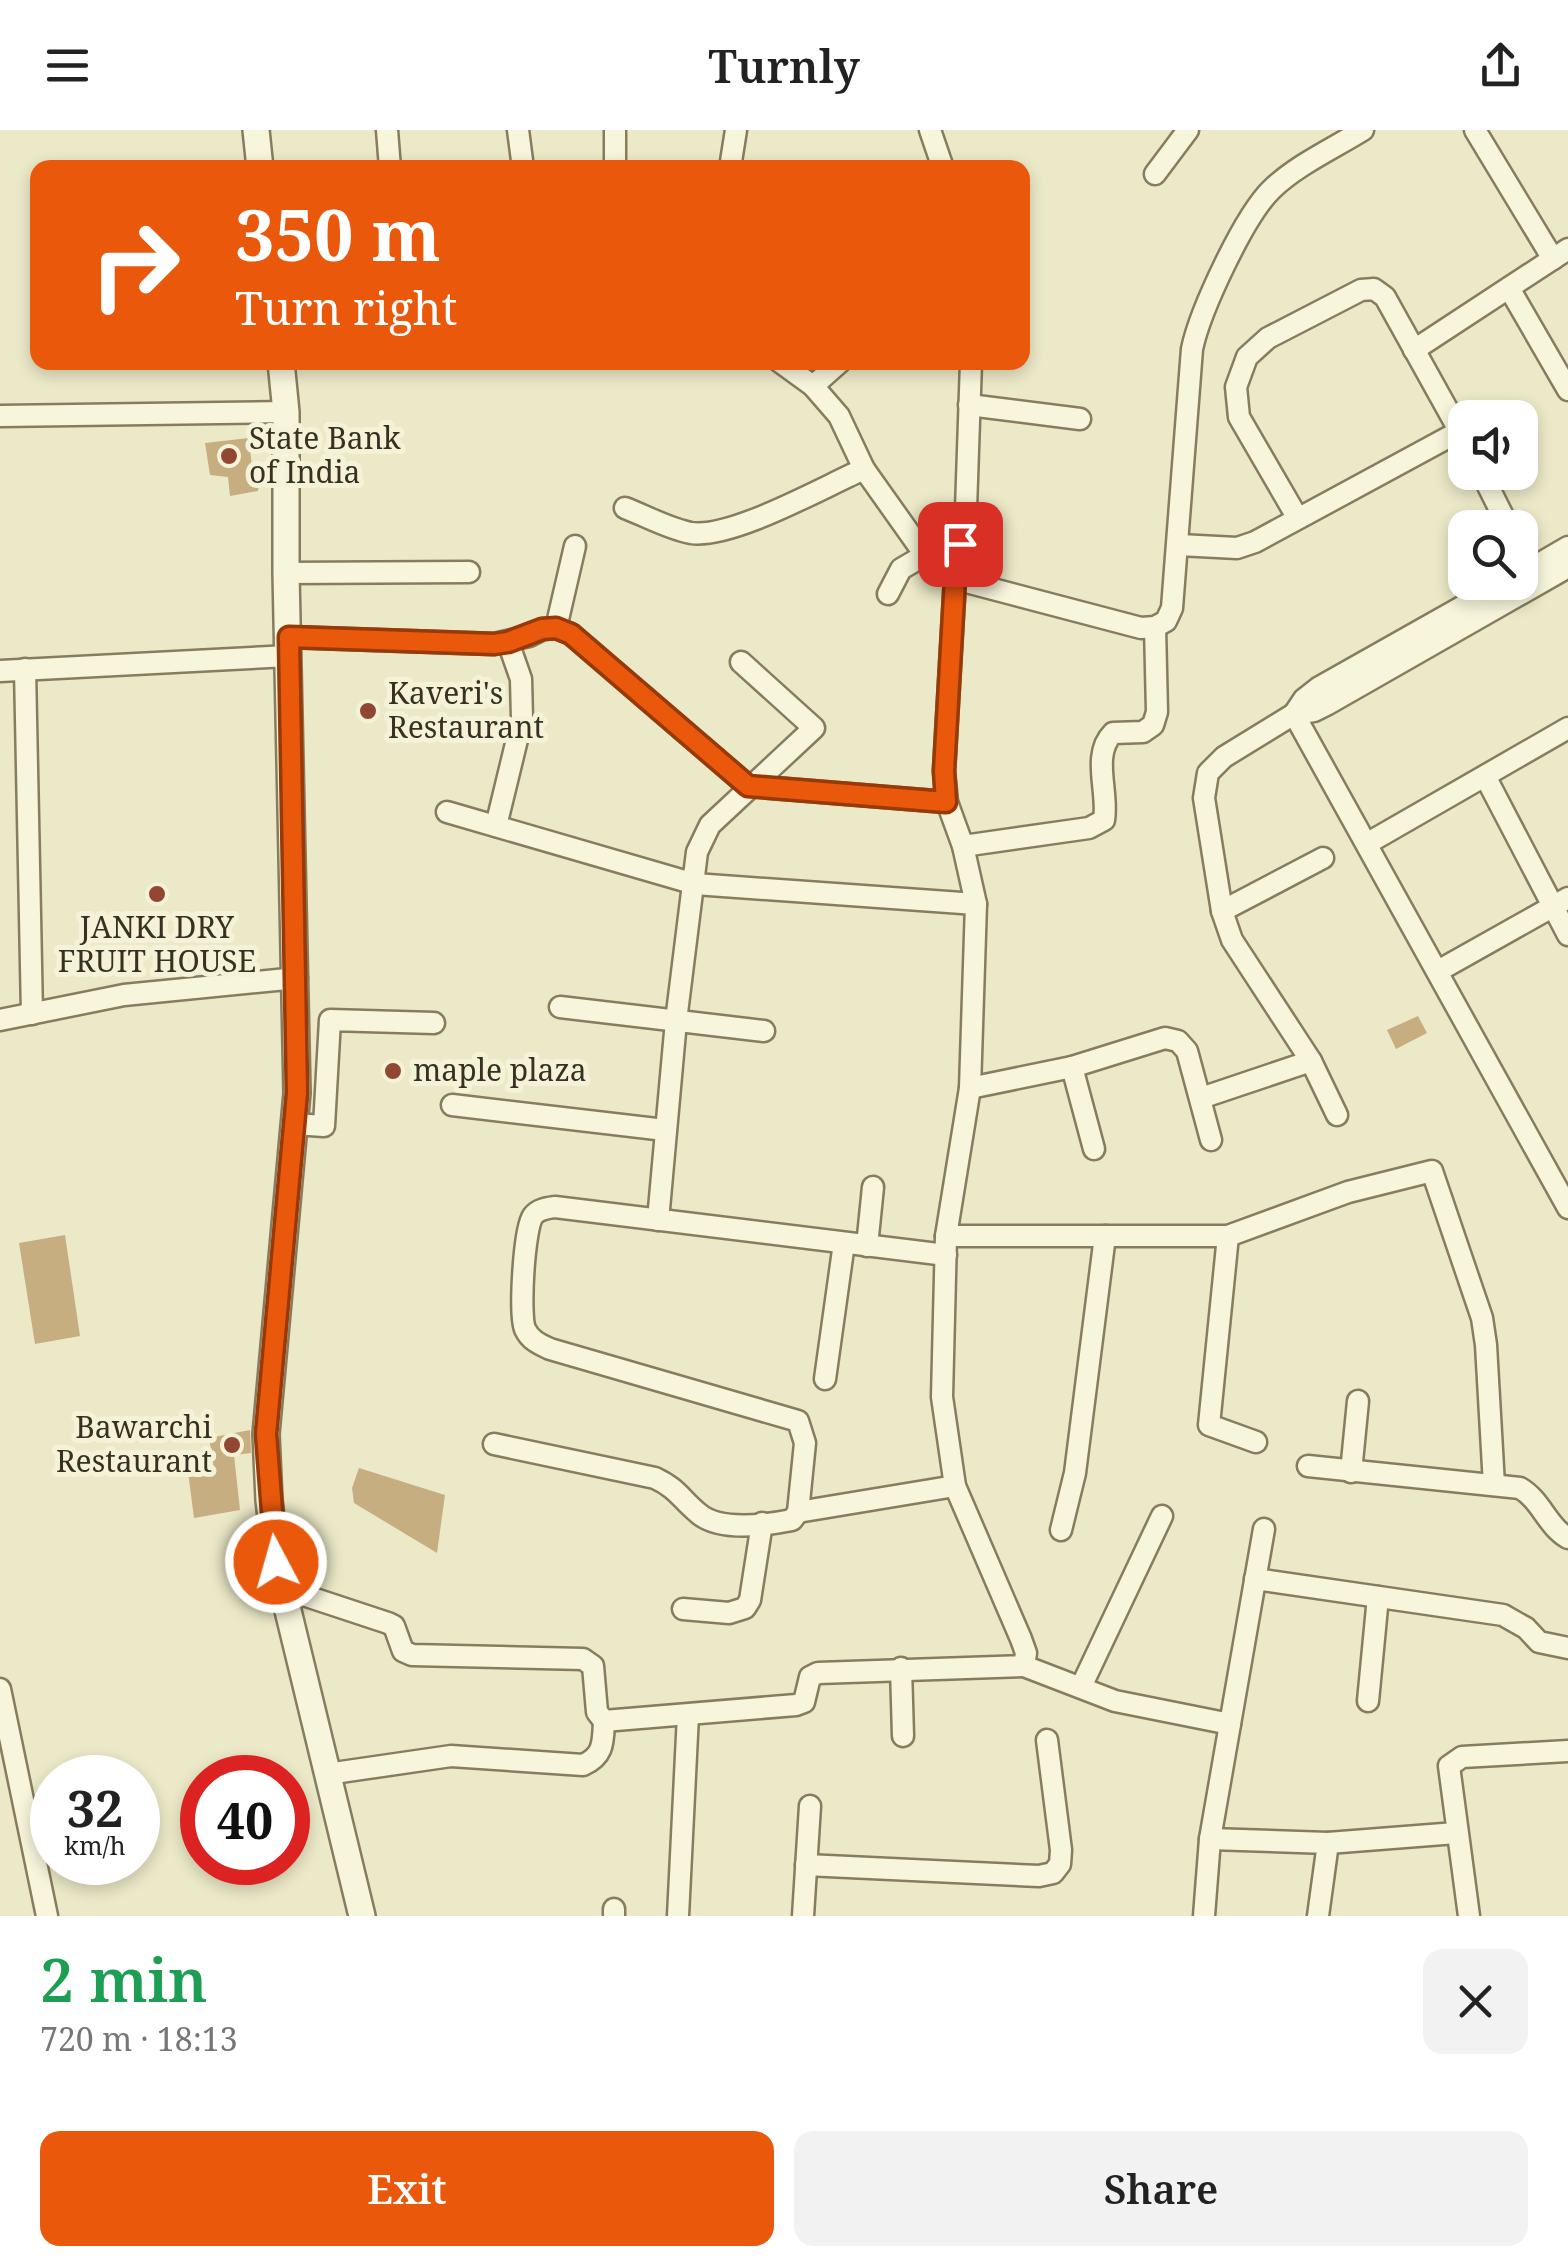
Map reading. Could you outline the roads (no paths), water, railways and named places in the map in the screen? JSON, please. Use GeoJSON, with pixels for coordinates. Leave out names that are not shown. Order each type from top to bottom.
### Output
{"type":"FeatureCollection","features":[{"type":"Feature","properties":{"kind":"street"},"geometry":{"type":"LineString","coordinates":[[256,130],[259,160]]}},
{"type":"Feature","properties":{"kind":"street"},"geometry":{"type":"LineString","coordinates":[[387,130],[389,160]]}},
{"type":"Feature","properties":{"kind":"street"},"geometry":{"type":"LineString","coordinates":[[518,130],[522,160]]}},
{"type":"Feature","properties":{"kind":"street"},"geometry":{"type":"LineString","coordinates":[[615,130],[615,160]]}},
{"type":"Feature","properties":{"kind":"street"},"geometry":{"type":"LineString","coordinates":[[731,160],[736,130]]}},
{"type":"Feature","properties":{"kind":"street"},"geometry":{"type":"LineString","coordinates":[[930,130],[940,160]]}},
{"type":"Feature","properties":{"kind":"street"},"geometry":{"type":"LineString","coordinates":[[1154,174],[1188,130]]}},
{"type":"Feature","properties":{"kind":"street"},"geometry":{"type":"LineString","coordinates":[[791,370],[813,386],[839,416],[864,469],[925,555],[955,579],[1141,628],[1155,627],[1166,622],[1172,608],[1192,348],[1198,322],[1256,209],[1271,189],[1364,130]]}},
{"type":"Feature","properties":{"kind":"street"},"geometry":{"type":"LineString","coordinates":[[1414,350],[1560,254],[1474,130]]}},
{"type":"Feature","properties":{"kind":"street"},"geometry":{"type":"LineString","coordinates":[[1508,288],[1568,390]]}},
{"type":"Feature","properties":{"kind":"street"},"geometry":{"type":"LineString","coordinates":[[1297,517],[1238,417],[1236,387],[1248,357],[1268,338],[1361,290],[1374,290],[1386,297],[1448,411]]}},
{"type":"Feature","properties":{"kind":"street"},"geometry":{"type":"LineString","coordinates":[[283,370],[297,978],[294,1124],[266,1434],[269,1500],[276,1562],[362,1916]]}},
{"type":"Feature","properties":{"kind":"street"},"geometry":{"type":"LineString","coordinates":[[813,386],[831,370]]}},
{"type":"Feature","properties":{"kind":"street"},"geometry":{"type":"LineString","coordinates":[[971,370],[966,508],[955,579],[944,771],[946,802],[964,846],[976,904],[970,1088],[946,1246],[942,1397],[956,1486],[1021,1639],[1026,1653],[1024,1666]]}},
{"type":"Feature","properties":{"kind":"street"},"geometry":{"type":"LineString","coordinates":[[969,405],[1080,419]]}},
{"type":"Feature","properties":{"kind":"street"},"geometry":{"type":"LineString","coordinates":[[0,416],[286,412]]}},
{"type":"Feature","properties":{"kind":"street"},"geometry":{"type":"LineString","coordinates":[[1179,545],[1237,548],[1255,542],[1297,517],[1448,443]]}},
{"type":"Feature","properties":{"kind":"street"},"geometry":{"type":"LineString","coordinates":[[625,508],[688,532],[708,533],[732,528],[864,469]]}},
{"type":"Feature","properties":{"kind":"street"},"geometry":{"type":"LineString","coordinates":[[556,628],[576,546]]}},
{"type":"Feature","properties":{"kind":"street"},"geometry":{"type":"LineString","coordinates":[[1538,569],[1568,547]]}},
{"type":"Feature","properties":{"kind":"street"},"geometry":{"type":"LineString","coordinates":[[888,594],[901,569],[925,555]]}},
{"type":"Feature","properties":{"kind":"street"},"geometry":{"type":"LineString","coordinates":[[1538,574],[1568,567]]}},
{"type":"Feature","properties":{"kind":"street"},"geometry":{"type":"LineString","coordinates":[[286,573],[469,572]]}},
{"type":"Feature","properties":{"kind":"street"},"geometry":{"type":"LineString","coordinates":[[1294,714],[1304,698],[1318,688],[1474,600]]}},
{"type":"Feature","properties":{"kind":"street"},"geometry":{"type":"LineString","coordinates":[[1337,1115],[1310,1061],[1232,940],[1222,911],[1204,798],[1208,773],[1224,757],[1294,714],[1328,704],[1491,600]]}},
{"type":"Feature","properties":{"kind":"street"},"geometry":{"type":"LineString","coordinates":[[964,846],[1088,828],[1104,820],[1108,801],[1101,759],[1104,742],[1112,733],[1143,732],[1154,726],[1158,712],[1155,627]]}},
{"type":"Feature","properties":{"kind":"street"},"geometry":{"type":"LineString","coordinates":[[0,670],[289,646],[508,642],[556,628],[571,634],[748,786],[946,802]]}},
{"type":"Feature","properties":{"kind":"street"},"geometry":{"type":"LineString","coordinates":[[496,826],[522,719],[521,678],[508,642]]}},
{"type":"Feature","properties":{"kind":"street"},"geometry":{"type":"LineString","coordinates":[[658,1220],[676,1021],[702,837],[748,786],[814,728],[742,662]]}},
{"type":"Feature","properties":{"kind":"street"},"geometry":{"type":"LineString","coordinates":[[25,669],[32,1014]]}},
{"type":"Feature","properties":{"kind":"street"},"geometry":{"type":"LineString","coordinates":[[1294,714],[1568,1208]]}},
{"type":"Feature","properties":{"kind":"street"},"geometry":{"type":"LineString","coordinates":[[1368,843],[1568,728]]}},
{"type":"Feature","properties":{"kind":"street"},"geometry":{"type":"LineString","coordinates":[[1485,776],[1560,902],[1568,935]]}},
{"type":"Feature","properties":{"kind":"street"},"geometry":{"type":"LineString","coordinates":[[447,812],[696,884],[976,904]]}},
{"type":"Feature","properties":{"kind":"street"},"geometry":{"type":"LineString","coordinates":[[1222,911],[1323,858]]}},
{"type":"Feature","properties":{"kind":"street"},"geometry":{"type":"LineString","coordinates":[[1438,971],[1560,902]]}},
{"type":"Feature","properties":{"kind":"street"},"geometry":{"type":"LineString","coordinates":[[0,1020],[124,996],[297,978]]}},
{"type":"Feature","properties":{"kind":"street"},"geometry":{"type":"LineString","coordinates":[[560,1007],[764,1031]]}},
{"type":"Feature","properties":{"kind":"street"},"geometry":{"type":"LineString","coordinates":[[294,1124],[324,1126],[330,1020],[434,1023]]}},
{"type":"Feature","properties":{"kind":"street"},"geometry":{"type":"LineString","coordinates":[[970,1088],[1072,1067],[1165,1038],[1178,1041],[1187,1052],[1212,1140]]}},
{"type":"Feature","properties":{"kind":"street"},"geometry":{"type":"LineString","coordinates":[[1201,1098],[1310,1061]]}},
{"type":"Feature","properties":{"kind":"street"},"geometry":{"type":"LineString","coordinates":[[1072,1067],[1094,1149]]}},
{"type":"Feature","properties":{"kind":"street"},"geometry":{"type":"LineString","coordinates":[[452,1105],[666,1130]]}},
{"type":"Feature","properties":{"kind":"street"},"geometry":{"type":"LineString","coordinates":[[494,1444],[654,1478],[674,1487],[698,1514],[711,1521],[792,1520],[798,1512],[806,1443],[798,1422],[550,1349],[526,1332],[522,1315],[528,1230],[533,1215],[543,1208],[866,1246],[946,1246],[1104,1236],[1228,1236],[1348,1192],[1432,1171],[1482,1318],[1494,1485]]}},
{"type":"Feature","properties":{"kind":"street"},"geometry":{"type":"LineString","coordinates":[[866,1246],[873,1186]]}},
{"type":"Feature","properties":{"kind":"street"},"geometry":{"type":"LineString","coordinates":[[1061,1530],[1076,1473],[1104,1236]]}},
{"type":"Feature","properties":{"kind":"street"},"geometry":{"type":"LineString","coordinates":[[1228,1236],[1209,1425],[1256,1442]]}},
{"type":"Feature","properties":{"kind":"street"},"geometry":{"type":"LineString","coordinates":[[824,1380],[844,1243]]}},
{"type":"Feature","properties":{"kind":"street"},"geometry":{"type":"LineString","coordinates":[[1351,1472],[1358,1401]]}},
{"type":"Feature","properties":{"kind":"street"},"geometry":{"type":"LineString","coordinates":[[1308,1466],[1520,1488],[1533,1495],[1550,1521],[1568,1538]]}},
{"type":"Feature","properties":{"kind":"street"},"geometry":{"type":"LineString","coordinates":[[798,1512],[956,1486]]}},
{"type":"Feature","properties":{"kind":"street"},"geometry":{"type":"LineString","coordinates":[[1081,1687],[1162,1516]]}},
{"type":"Feature","properties":{"kind":"street"},"geometry":{"type":"LineString","coordinates":[[683,1609],[729,1613],[745,1608],[750,1600],[762,1523]]}},
{"type":"Feature","properties":{"kind":"street"},"geometry":{"type":"LineString","coordinates":[[1204,1916],[1210,1839],[1264,1529]]}},
{"type":"Feature","properties":{"kind":"street"},"geometry":{"type":"LineString","coordinates":[[1256,1579],[1503,1615],[1526,1628],[1540,1642],[1568,1648]]}},
{"type":"Feature","properties":{"kind":"street"},"geometry":{"type":"LineString","coordinates":[[282,1588],[394,1626],[403,1651],[412,1655],[584,1659],[593,1666],[597,1712],[604,1721],[603,1746],[600,1754],[582,1765],[451,1756],[327,1774]]}},
{"type":"Feature","properties":{"kind":"street"},"geometry":{"type":"LineString","coordinates":[[1368,1701],[1378,1597]]}},
{"type":"Feature","properties":{"kind":"street"},"geometry":{"type":"LineString","coordinates":[[604,1721],[796,1705],[804,1702],[810,1677],[818,1674],[1024,1666],[1115,1701],[1230,1724]]}},
{"type":"Feature","properties":{"kind":"street"},"geometry":{"type":"LineString","coordinates":[[901,1668],[903,1736]]}},
{"type":"Feature","properties":{"kind":"street"},"geometry":{"type":"LineString","coordinates":[[0,1688],[3,1722],[47,1916]]}},
{"type":"Feature","properties":{"kind":"street"},"geometry":{"type":"LineString","coordinates":[[678,1916],[688,1715]]}},
{"type":"Feature","properties":{"kind":"street"},"geometry":{"type":"LineString","coordinates":[[806,1865],[1039,1876],[1053,1873],[1060,1864],[1062,1850],[1047,1740]]}},
{"type":"Feature","properties":{"kind":"street"},"geometry":{"type":"LineString","coordinates":[[1469,1916],[1449,1766],[1462,1756],[1568,1751]]}},
{"type":"Feature","properties":{"kind":"street"},"geometry":{"type":"LineString","coordinates":[[803,1916],[810,1806]]}},
{"type":"Feature","properties":{"kind":"street"},"geometry":{"type":"LineString","coordinates":[[1210,1839],[1328,1843],[1456,1833]]}},
{"type":"Feature","properties":{"kind":"street"},"geometry":{"type":"LineString","coordinates":[[1318,1916],[1328,1843]]}},
{"type":"Feature","properties":{"kind":"place","name":"State Bank of India"},"geometry":{"type":"Point","coordinates":[229,456]}},
{"type":"Feature","properties":{"kind":"place","name":"Kaveri's Restaurant"},"geometry":{"type":"Point","coordinates":[368,711]}},
{"type":"Feature","properties":{"kind":"place","name":"JANKI DRY FRUIT HOUSE"},"geometry":{"type":"Point","coordinates":[157,894]}},
{"type":"Feature","properties":{"kind":"place","name":"maple plaza"},"geometry":{"type":"Point","coordinates":[393,1071]}},
{"type":"Feature","properties":{"kind":"place","name":"Bawarchi Restaurant"},"geometry":{"type":"Point","coordinates":[232,1445]}}]}
